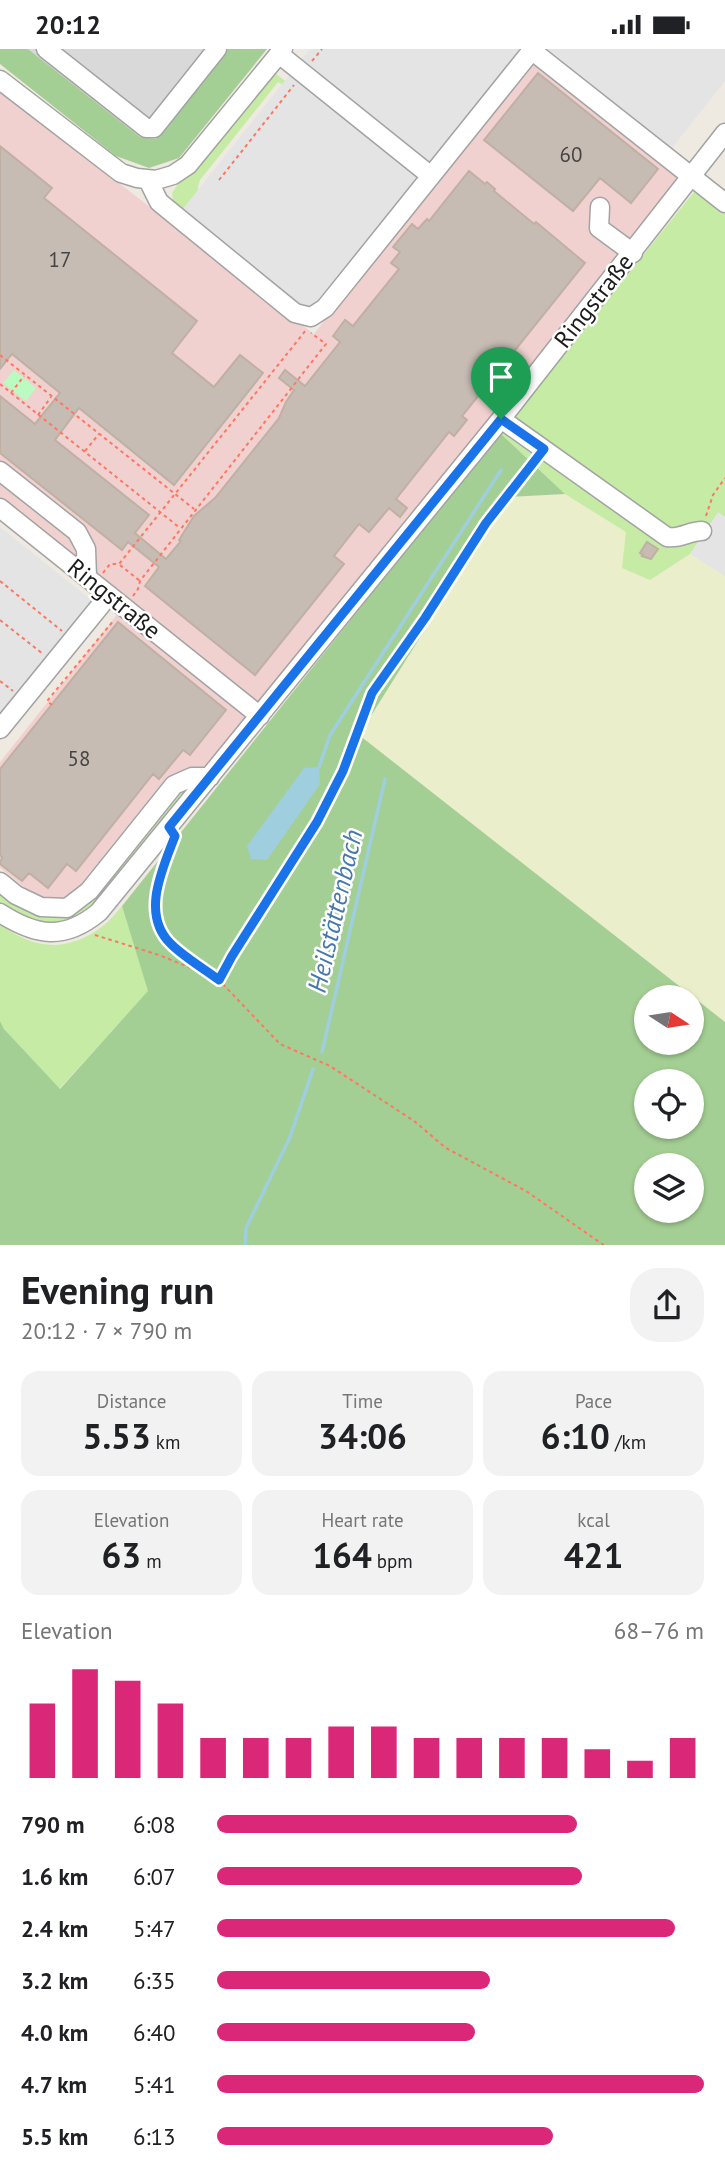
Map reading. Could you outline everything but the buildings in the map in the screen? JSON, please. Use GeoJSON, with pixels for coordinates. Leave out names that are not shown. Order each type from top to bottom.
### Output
{"type":"FeatureCollection","features":[{"type":"Feature","properties":{"kind":"street"},"geometry":{"type":"LineString","coordinates":[[46,49],[146,128],[155,128],[217,49]]}},
{"type":"Feature","properties":{"kind":"street"},"geometry":{"type":"LineString","coordinates":[[148,180],[159,202],[295,313],[312,317],[325,309],[532,49],[725,203]]}},
{"type":"Feature","properties":{"kind":"street"},"geometry":{"type":"LineString","coordinates":[[0,80],[121,173],[148,180],[165,178],[188,165],[281,52],[303,73],[431,176]]}},
{"type":"Feature","properties":{"kind":"street","name":"Ringstraße"},"geometry":{"type":"LineString","coordinates":[[0,913],[34,931],[53,933],[84,924],[99,912],[501,419],[725,133]]}},
{"type":"Feature","properties":{"kind":"street"},"geometry":{"type":"LineString","coordinates":[[600,207],[599,228],[633,253]]}},
{"type":"Feature","properties":{"kind":"street"},"geometry":{"type":"LineString","coordinates":[[501,419],[667,537],[685,537],[694,531],[702,531]]}},
{"type":"Feature","properties":{"kind":"street"},"geometry":{"type":"LineString","coordinates":[[0,471],[76,532],[86,549],[97,585],[72,639],[0,729]]}},
{"type":"Feature","properties":{"kind":"street","name":"Ringstraße"},"geometry":{"type":"LineString","coordinates":[[0,507],[260,716]]}},
{"type":"Feature","properties":{"kind":"street"},"geometry":{"type":"LineString","coordinates":[[0,882],[16,895],[41,907],[67,908],[89,891],[174,785],[192,777],[210,777]]}},
{"type":"Feature","properties":{"kind":"path"},"geometry":{"type":"LineString","coordinates":[[219,180],[322,49]]}},
{"type":"Feature","properties":{"kind":"path"},"geometry":{"type":"LineString","coordinates":[[0,355],[99,433],[174,493],[195,510],[326,344],[307,329],[174,493],[119,564]]}},
{"type":"Feature","properties":{"kind":"path"},"geometry":{"type":"LineString","coordinates":[[11,393],[25,375]]}},
{"type":"Feature","properties":{"kind":"path"},"geometry":{"type":"LineString","coordinates":[[0,384],[181,529]]}},
{"type":"Feature","properties":{"kind":"path"},"geometry":{"type":"LineString","coordinates":[[38,415],[52,397]]}},
{"type":"Feature","properties":{"kind":"path"},"geometry":{"type":"LineString","coordinates":[[84,451],[99,433]]}},
{"type":"Feature","properties":{"kind":"path"},"geometry":{"type":"LineString","coordinates":[[219,980],[317,822],[343,771],[372,693],[425,618],[486,523],[544,449]]}},
{"type":"Feature","properties":{"kind":"path"},"geometry":{"type":"LineString","coordinates":[[702,531],[713,495],[725,478]]}},
{"type":"Feature","properties":{"kind":"path"},"geometry":{"type":"LineString","coordinates":[[97,585],[110,564],[119,564],[140,581]]}},
{"type":"Feature","properties":{"kind":"path"},"geometry":{"type":"LineString","coordinates":[[0,582],[72,639]]}},
{"type":"Feature","properties":{"kind":"path"},"geometry":{"type":"LineString","coordinates":[[0,620],[53,662]]}},
{"type":"Feature","properties":{"kind":"path"},"geometry":{"type":"LineString","coordinates":[[169,827],[175,836],[156,889],[157,919],[169,942],[219,980],[279,1044],[330,1066],[414,1121],[446,1148],[526,1191],[606,1245]]}},
{"type":"Feature","properties":{"kind":"path"},"geometry":{"type":"LineString","coordinates":[[84,924],[91,934],[159,955],[219,980]]}},
{"type":"Feature","properties":{"kind":"shaded area"},"geometry":{"type":"Polygon","coordinates":[[[28,49],[227,49],[156,139],[140,137],[28,49]]]}},
{"type":"Feature","properties":{"kind":"shaded area"},"geometry":{"type":"Polygon","coordinates":[[[310,49],[523,49],[309,313],[182,210],[310,49]]]}},
{"type":"Feature","properties":{"kind":"shaded area"},"geometry":{"type":"Polygon","coordinates":[[[548,49],[725,49],[725,81],[672,148],[548,49]]]}},
{"type":"Feature","properties":{"kind":"shaded area"},"geometry":{"type":"Polygon","coordinates":[[[530,57],[682,180],[227,744],[59,914],[0,868],[0,762],[124,606],[0,503],[0,91],[314,334],[530,57]]]}},
{"type":"Feature","properties":{"kind":"shaded area"},"geometry":{"type":"Polygon","coordinates":[[[718,512],[725,517],[725,576],[690,554],[718,512]]]}},
{"type":"Feature","properties":{"kind":"shaded area"},"geometry":{"type":"Polygon","coordinates":[[[0,527],[95,603],[0,722],[0,527]]]}},
{"type":"Feature","properties":{"kind":"green space"},"geometry":{"type":"Polygon","coordinates":[[[0,49],[28,49],[140,137],[156,139],[227,49],[267,49],[179,158],[149,168],[116,156],[0,64],[0,49]]]}},
{"type":"Feature","properties":{"kind":"green space"},"geometry":{"type":"Polygon","coordinates":[[[273,72],[291,85],[288,88],[278,82],[200,180],[198,197],[207,223],[201,230],[174,207],[172,193],[273,72]]]}},
{"type":"Feature","properties":{"kind":"green space"},"geometry":{"type":"Polygon","coordinates":[[[694,192],[701,193],[725,211],[725,517],[718,513],[690,554],[650,580],[622,568],[626,532],[565,494],[500,433],[694,192]]]}},
{"type":"Feature","properties":{"kind":"green space"},"geometry":{"type":"Polygon","coordinates":[[[14,370],[36,388],[26,401],[3,383],[14,370]]]}},
{"type":"Feature","properties":{"kind":"green space"},"geometry":{"type":"Polygon","coordinates":[[[500,433],[565,494],[508,497],[359,735],[678,985],[634,985],[634,1055],[704,1055],[704,1006],[725,1022],[725,1245],[0,1245],[0,1021],[4,1029],[60,1089],[148,991],[122,906],[500,433]]]}},
{"type":"Feature","properties":{"kind":"green space"},"geometry":{"type":"Polygon","coordinates":[[[565,494],[627,532],[650,580],[690,554],[725,576],[725,1022],[704,1006],[704,985],[678,985],[359,735],[509,497],[565,494]]]}},
{"type":"Feature","properties":{"kind":"green space"},"geometry":{"type":"Polygon","coordinates":[[[180,785],[188,787],[88,910],[64,922],[53,924],[33,921],[0,904],[0,888],[54,915],[180,785]]]}},
{"type":"Feature","properties":{"kind":"green space"},"geometry":{"type":"Polygon","coordinates":[[[122,906],[149,991],[59,1089],[4,1029],[0,1021],[0,924],[25,939],[51,945],[64,944],[90,935],[106,924],[122,906]]]}},
{"type":"Feature","properties":{"kind":"water"},"geometry":{"type":"Polygon","coordinates":[[[319,767],[320,784],[267,860],[251,859],[247,846],[304,768],[319,767]]]}},
{"type":"Feature","properties":{"kind":"waterway"},"geometry":{"type":"LineString","coordinates":[[319,767],[330,735],[501,470]]}},
{"type":"Feature","properties":{"kind":"waterway","name":"Heilstättenbach"},"geometry":{"type":"LineString","coordinates":[[322,1052],[385,779]]}},
{"type":"Feature","properties":{"kind":"waterway","name":"Heilstättenbach"},"geometry":{"type":"LineString","coordinates":[[245,1245],[246,1228],[290,1137],[313,1069]]}},
{"type":"Feature","properties":{"kind":"route"},"geometry":{"type":"LineString","coordinates":[[501,419],[544,449],[486,523],[425,618],[372,693],[343,771],[317,822],[219,980],[169,942],[157,919],[156,889],[175,836],[169,827],[501,419]]}}]}
